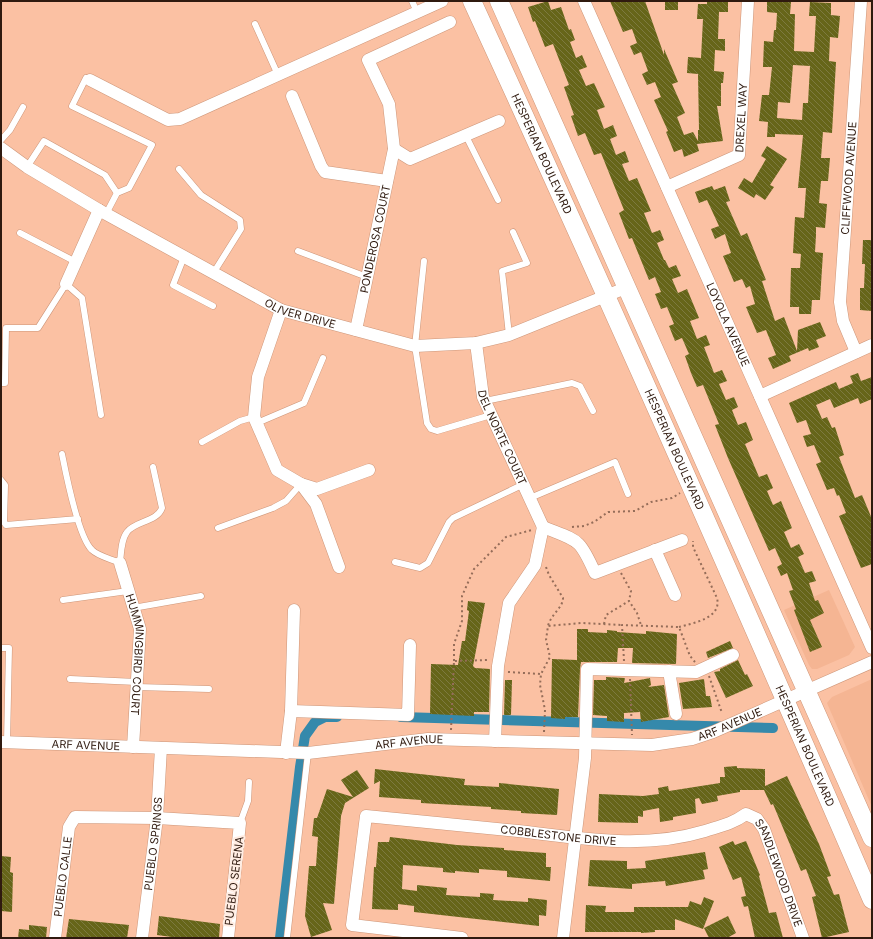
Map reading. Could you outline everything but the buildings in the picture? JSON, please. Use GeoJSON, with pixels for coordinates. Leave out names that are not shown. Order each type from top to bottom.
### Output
{"type":"FeatureCollection","features":[{"type":"Feature","properties":{"kind":"main road","name":"HESPERIAN BOULEVARD"},"geometry":{"type":"LineString","coordinates":[[472,1],[692,488],[872,900]]}},
{"type":"Feature","properties":{"kind":"main road","name":"HESPERIAN BOULEVARD"},"geometry":{"type":"LineString","coordinates":[[499,1],[872,838]]}},
{"type":"Feature","properties":{"kind":"street"},"geometry":{"type":"LineString","coordinates":[[90,80],[168,120],[180,119],[278,75],[415,7],[442,1]]}},
{"type":"Feature","properties":{"kind":"street","name":"LOYOLA AVENUE"},"geometry":{"type":"LineString","coordinates":[[584,1],[872,648]]}},
{"type":"Feature","properties":{"kind":"street","name":"DREXEL WAY"},"geometry":{"type":"LineString","coordinates":[[667,187],[739,155],[748,1]]}},
{"type":"Feature","properties":{"kind":"street","name":"CLIFFWOOD AVENUE"},"geometry":{"type":"LineString","coordinates":[[856,352],[843,321],[840,302],[861,1]]}},
{"type":"Feature","properties":{"kind":"street","name":"PONDEROSA COURT"},"geometry":{"type":"LineString","coordinates":[[356,330],[394,149],[389,104],[368,60],[450,22]]}},
{"type":"Feature","properties":{"kind":"street"},"geometry":{"type":"LineString","coordinates":[[292,96],[321,166],[325,172],[387,180]]}},
{"type":"Feature","properties":{"kind":"street"},"geometry":{"type":"LineString","coordinates":[[394,149],[410,159],[498,121]]}},
{"type":"Feature","properties":{"kind":"street","name":"OLIVER DRIVE"},"geometry":{"type":"LineString","coordinates":[[1,148],[27,167],[103,212],[281,310],[415,346],[476,343],[509,335],[628,288]]}},
{"type":"Feature","properties":{"kind":"street"},"geometry":{"type":"LineString","coordinates":[[66,284],[103,212]]}},
{"type":"Feature","properties":{"kind":"street"},"geometry":{"type":"LineString","coordinates":[[281,310],[258,377],[256,420],[277,470],[301,484],[317,489],[369,470]]}},
{"type":"Feature","properties":{"kind":"street","name":"DEL NORTE COURT"},"geometry":{"type":"LineString","coordinates":[[476,343],[485,401],[543,527]]}},
{"type":"Feature","properties":{"kind":"street"},"geometry":{"type":"LineString","coordinates":[[760,396],[872,345]]}},
{"type":"Feature","properties":{"kind":"street"},"geometry":{"type":"LineString","coordinates":[[301,484],[316,504],[339,567]]}},
{"type":"Feature","properties":{"kind":"street"},"geometry":{"type":"LineString","coordinates":[[495,741],[499,667],[509,603],[535,565],[543,527],[577,541],[582,546],[595,573],[682,540]]}},
{"type":"Feature","properties":{"kind":"street"},"geometry":{"type":"LineString","coordinates":[[655,550],[675,595]]}},
{"type":"Feature","properties":{"kind":"street","name":"HUMMINGBIRD COURT"},"geometry":{"type":"LineString","coordinates":[[120,563],[140,629],[133,747]]}},
{"type":"Feature","properties":{"kind":"street"},"geometry":{"type":"LineString","coordinates":[[286,753],[291,711],[294,610]]}},
{"type":"Feature","properties":{"kind":"street"},"geometry":{"type":"LineString","coordinates":[[291,711],[408,715],[410,645]]}},
{"type":"Feature","properties":{"kind":"street"},"geometry":{"type":"LineString","coordinates":[[563,938],[586,743],[587,669],[696,672],[733,655]]}},
{"type":"Feature","properties":{"kind":"street","name":"ARF AVENUE"},"geometry":{"type":"LineString","coordinates":[[4,742],[286,753],[308,753],[408,740],[451,739],[632,745],[672,743],[692,739],[713,732],[872,662]]}},
{"type":"Feature","properties":{"kind":"street"},"geometry":{"type":"LineString","coordinates":[[669,671],[676,714]]}},
{"type":"Feature","properties":{"kind":"street","name":"PUEBLO SPRINGS"},"geometry":{"type":"LineString","coordinates":[[142,938],[157,818],[161,748]]}},
{"type":"Feature","properties":{"kind":"street","name":"COBBLESTONE DRIVE"},"geometry":{"type":"LineString","coordinates":[[462,938],[352,925],[366,816],[626,842],[669,840],[733,823],[746,814]]}},
{"type":"Feature","properties":{"kind":"street","name":"SANDLEWOOD DRIVE"},"geometry":{"type":"LineString","coordinates":[[746,814],[757,819],[764,829],[803,938]]}},
{"type":"Feature","properties":{"kind":"street","name":"PUEBLO CALLE"},"geometry":{"type":"LineString","coordinates":[[55,938],[69,827],[76,817],[157,818]]}},
{"type":"Feature","properties":{"kind":"street"},"geometry":{"type":"LineString","coordinates":[[157,818],[240,824]]}},
{"type":"Feature","properties":{"kind":"street","name":"PUEBLO SERENA"},"geometry":{"type":"LineString","coordinates":[[228,938],[240,824]]}},
{"type":"Feature","properties":{"kind":"lane"},"geometry":{"type":"LineString","coordinates":[[255,24],[278,75]]}},
{"type":"Feature","properties":{"kind":"lane"},"geometry":{"type":"LineString","coordinates":[[90,80],[86,78],[72,106],[152,145],[129,188],[117,193],[103,212]]}},
{"type":"Feature","properties":{"kind":"lane"},"geometry":{"type":"LineString","coordinates":[[1,140],[10,130],[23,107]]}},
{"type":"Feature","properties":{"kind":"lane"},"geometry":{"type":"LineString","coordinates":[[466,136],[498,200]]}},
{"type":"Feature","properties":{"kind":"lane"},"geometry":{"type":"LineString","coordinates":[[27,167],[44,141],[105,175],[117,193]]}},
{"type":"Feature","properties":{"kind":"lane"},"geometry":{"type":"LineString","coordinates":[[179,169],[201,195],[240,220],[241,229],[214,272]]}},
{"type":"Feature","properties":{"kind":"lane"},"geometry":{"type":"LineString","coordinates":[[509,335],[502,270],[528,263],[513,232]]}},
{"type":"Feature","properties":{"kind":"lane"},"geometry":{"type":"LineString","coordinates":[[20,233],[76,262]]}},
{"type":"Feature","properties":{"kind":"lane"},"geometry":{"type":"LineString","coordinates":[[298,251],[367,277]]}},
{"type":"Feature","properties":{"kind":"lane"},"geometry":{"type":"LineString","coordinates":[[184,257],[173,286],[213,306]]}},
{"type":"Feature","properties":{"kind":"lane"},"geometry":{"type":"LineString","coordinates":[[424,261],[415,346],[427,423],[431,429],[437,431],[491,415]]}},
{"type":"Feature","properties":{"kind":"lane"},"geometry":{"type":"LineString","coordinates":[[1,382],[5,382],[6,328],[38,328],[66,284],[82,298],[101,415]]}},
{"type":"Feature","properties":{"kind":"lane"},"geometry":{"type":"LineString","coordinates":[[202,442],[240,421],[256,420],[304,403],[323,358]]}},
{"type":"Feature","properties":{"kind":"lane"},"geometry":{"type":"LineString","coordinates":[[485,401],[572,383],[580,386],[593,411]]}},
{"type":"Feature","properties":{"kind":"lane"},"geometry":{"type":"LineString","coordinates":[[62,454],[73,504],[87,544],[93,551],[120,563],[123,541],[128,531],[160,513],[162,508],[153,467]]}},
{"type":"Feature","properties":{"kind":"lane"},"geometry":{"type":"LineString","coordinates":[[530,498],[615,462],[628,494]]}},
{"type":"Feature","properties":{"kind":"lane"},"geometry":{"type":"LineString","coordinates":[[1,480],[5,485],[4,522],[6,525],[78,519]]}},
{"type":"Feature","properties":{"kind":"lane"},"geometry":{"type":"LineString","coordinates":[[218,528],[273,508],[286,501],[301,484]]}},
{"type":"Feature","properties":{"kind":"lane"},"geometry":{"type":"LineString","coordinates":[[395,562],[420,568],[424,567],[428,563],[448,522],[453,518],[524,484]]}},
{"type":"Feature","properties":{"kind":"lane"},"geometry":{"type":"LineString","coordinates":[[63,600],[128,592]]}},
{"type":"Feature","properties":{"kind":"lane"},"geometry":{"type":"LineString","coordinates":[[133,608],[201,596]]}},
{"type":"Feature","properties":{"kind":"lane"},"geometry":{"type":"LineString","coordinates":[[1,648],[9,648],[4,742]]}},
{"type":"Feature","properties":{"kind":"lane"},"geometry":{"type":"LineString","coordinates":[[70,679],[209,689]]}},
{"type":"Feature","properties":{"kind":"lane"},"geometry":{"type":"LineString","coordinates":[[287,938],[308,753]]}},
{"type":"Feature","properties":{"kind":"lane"},"geometry":{"type":"LineString","coordinates":[[240,824],[248,801],[249,782]]}},
{"type":"Feature","properties":{"kind":"path"},"geometry":{"type":"LineString","coordinates":[[570,527],[584,526],[608,512],[635,511],[651,502],[672,498],[692,488]]}},
{"type":"Feature","properties":{"kind":"path"},"geometry":{"type":"LineString","coordinates":[[451,739],[454,644],[462,621],[462,596],[477,564],[506,537],[543,527]]}},
{"type":"Feature","properties":{"kind":"path"},"geometry":{"type":"LineString","coordinates":[[548,626],[560,626],[573,623],[679,627],[710,616],[717,610],[717,598],[693,547],[690,536],[682,540]]}},
{"type":"Feature","properties":{"kind":"path"},"geometry":{"type":"LineString","coordinates":[[543,742],[545,710],[540,685],[541,674],[550,657],[546,640],[548,626],[552,614],[562,603],[564,598],[549,575],[546,564]]}},
{"type":"Feature","properties":{"kind":"path"},"geometry":{"type":"LineString","coordinates":[[617,564],[630,591],[629,601],[637,613],[641,625]]}},
{"type":"Feature","properties":{"kind":"path"},"geometry":{"type":"LineString","coordinates":[[604,624],[606,615],[629,601]]}},
{"type":"Feature","properties":{"kind":"path"},"geometry":{"type":"LineString","coordinates":[[622,625],[627,670],[632,745]]}},
{"type":"Feature","properties":{"kind":"path"},"geometry":{"type":"LineString","coordinates":[[679,627],[690,656],[702,669],[722,713]]}},
{"type":"Feature","properties":{"kind":"path"},"geometry":{"type":"LineString","coordinates":[[454,661],[483,660],[499,667],[541,674]]}},
{"type":"Feature","properties":{"kind":"shaded area"},"geometry":{"type":"Polygon","coordinates":[[[829,590],[855,647],[849,655],[817,669],[812,669],[784,610],[829,590]]]}},
{"type":"Feature","properties":{"kind":"shaded area"},"geometry":{"type":"Polygon","coordinates":[[[872,679],[872,807],[827,703],[832,697],[872,679]]]}},
{"type":"Feature","properties":{"kind":"waterway"},"geometry":{"type":"LineString","coordinates":[[280,938],[305,736],[315,722],[325,717],[337,717]]}},
{"type":"Feature","properties":{"kind":"waterway"},"geometry":{"type":"LineString","coordinates":[[401,717],[773,728]]}}]}
